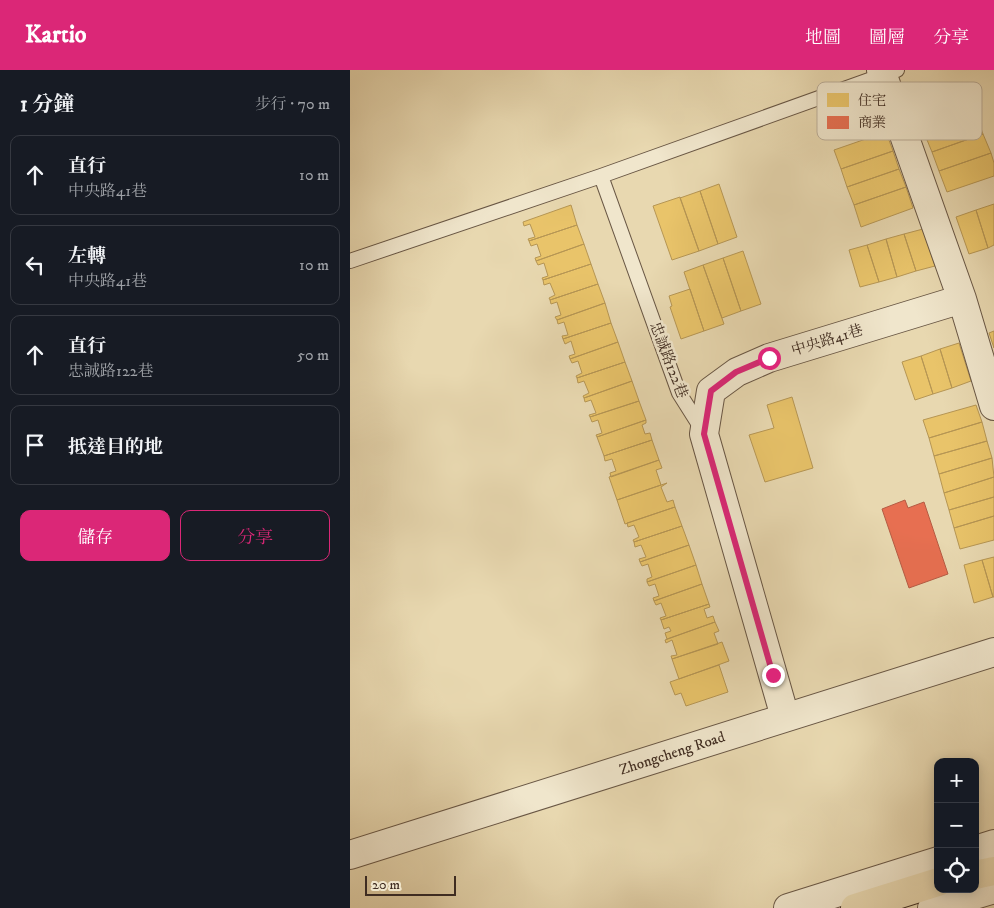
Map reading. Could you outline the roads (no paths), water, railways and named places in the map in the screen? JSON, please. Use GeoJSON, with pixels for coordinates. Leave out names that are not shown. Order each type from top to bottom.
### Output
{"type":"FeatureCollection","features":[{"type":"Feature","properties":{"kind":"highway"},"geometry":{"type":"LineString","coordinates":[[979,874],[994,871]]}},
{"type":"Feature","properties":{"kind":"highway"},"geometry":{"type":"LineString","coordinates":[[856,908],[934,883]]}},
{"type":"Feature","properties":{"kind":"street"},"geometry":{"type":"LineString","coordinates":[[910,140],[962,299],[994,406]]}},
{"type":"Feature","properties":{"kind":"street","name":"中央路41巷"},"geometry":{"type":"LineString","coordinates":[[704,434],[711,391],[736,372],[769,358],[962,299]]}},
{"type":"Feature","properties":{"kind":"street","name":"忠誠路122巷"},"geometry":{"type":"LineString","coordinates":[[704,434],[784,717]]}},
{"type":"Feature","properties":{"kind":"street","name":"Zhongcheng Road"},"geometry":{"type":"LineString","coordinates":[[350,855],[994,652]]}},
{"type":"Feature","properties":{"kind":"street"},"geometry":{"type":"LineString","coordinates":[[979,849],[994,844]]}},
{"type":"Feature","properties":{"kind":"street"},"geometry":{"type":"LineString","coordinates":[[788,908],[934,862]]}},
{"type":"Feature","properties":{"kind":"street"},"geometry":{"type":"LineString","coordinates":[[932,908],[994,888]]}},
{"type":"Feature","properties":{"kind":"lane"},"geometry":{"type":"LineString","coordinates":[[857,82],[887,71]]}},
{"type":"Feature","properties":{"kind":"lane"},"geometry":{"type":"LineString","coordinates":[[350,261],[601,176],[817,97]]}},
{"type":"Feature","properties":{"kind":"lane","name":"忠誠路122巷"},"geometry":{"type":"LineString","coordinates":[[601,176],[679,393],[704,434]]}}]}
